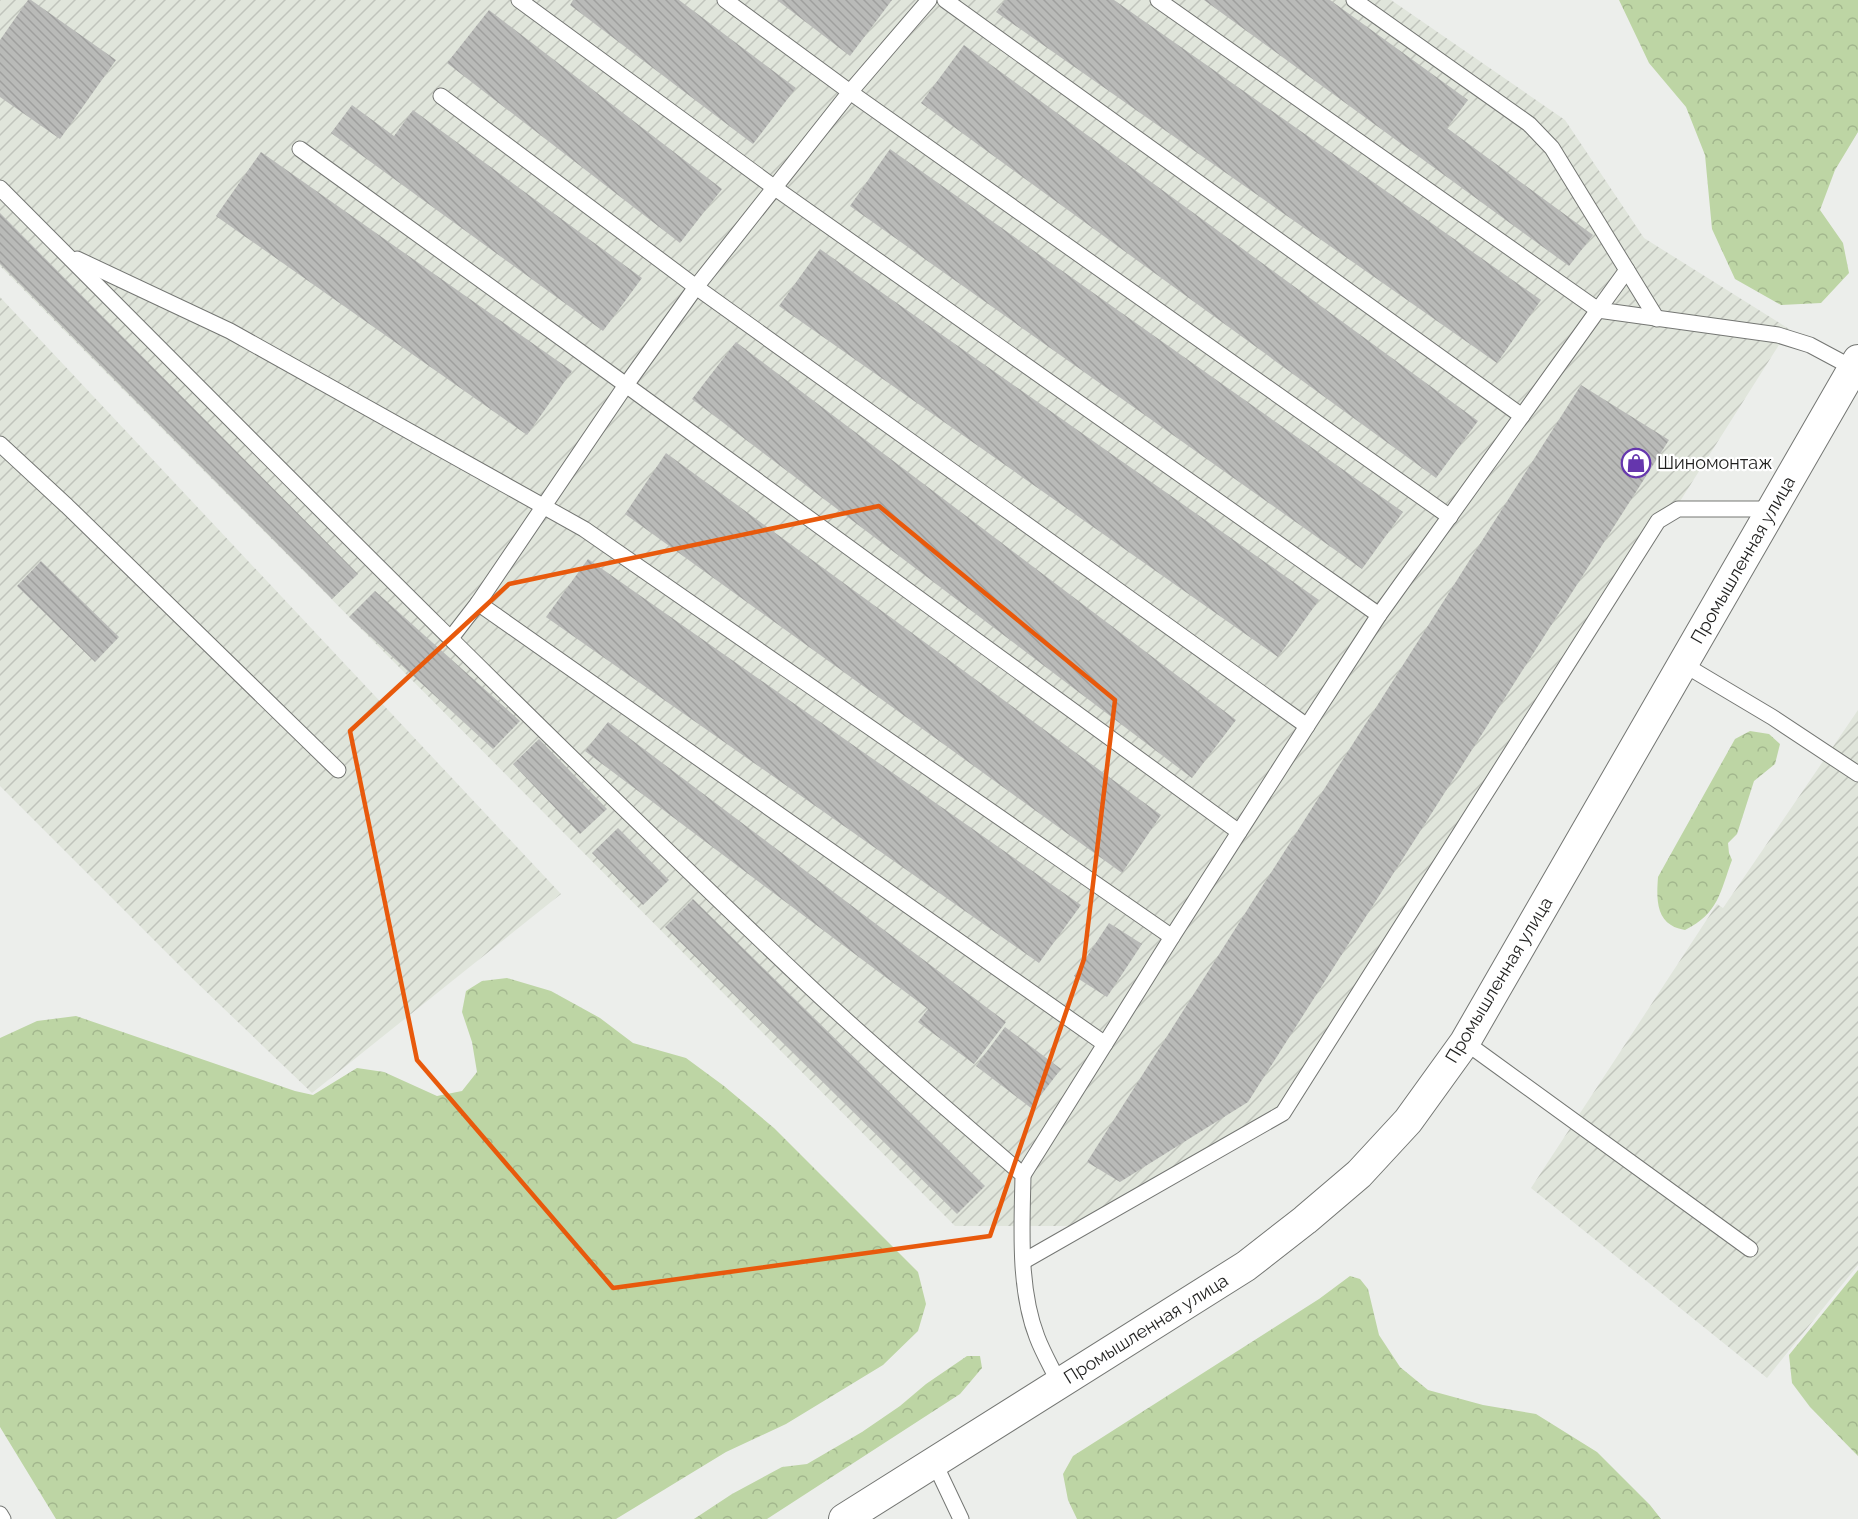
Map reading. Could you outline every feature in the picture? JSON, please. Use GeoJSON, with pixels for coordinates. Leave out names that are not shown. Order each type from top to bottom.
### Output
{"type":"FeatureCollection","features":[{"type":"Feature","properties":{"kind":"street","name":"Промышленная улица"},"geometry":{"type":"LineString","coordinates":[[844,1519],[1246,1266],[1359,1174],[1408,1121],[1465,1042],[1856,364]]}},
{"type":"Feature","properties":{"kind":"lane"},"geometry":{"type":"LineString","coordinates":[[519,0],[775,188],[1379,615]]}},
{"type":"Feature","properties":{"kind":"lane"},"geometry":{"type":"LineString","coordinates":[[725,0],[850,92],[1450,517]]}},
{"type":"Feature","properties":{"kind":"lane"},"geometry":{"type":"LineString","coordinates":[[451,638],[478,603],[626,385],[696,287],[850,92],[929,0]]}},
{"type":"Feature","properties":{"kind":"lane"},"geometry":{"type":"LineString","coordinates":[[945,0],[1522,416]]}},
{"type":"Feature","properties":{"kind":"lane"},"geometry":{"type":"LineString","coordinates":[[1158,0],[1598,310],[1778,335],[1856,364]]}},
{"type":"Feature","properties":{"kind":"lane"},"geometry":{"type":"LineString","coordinates":[[1354,0],[1529,124],[1552,148],[1657,319]]}},
{"type":"Feature","properties":{"kind":"lane"},"geometry":{"type":"LineString","coordinates":[[441,96],[696,287],[1306,726]]}},
{"type":"Feature","properties":{"kind":"lane"},"geometry":{"type":"LineString","coordinates":[[300,149],[1239,831]]}},
{"type":"Feature","properties":{"kind":"lane"},"geometry":{"type":"LineString","coordinates":[[0,188],[451,638],[811,988],[1023,1175]]}},
{"type":"Feature","properties":{"kind":"lane"},"geometry":{"type":"LineString","coordinates":[[66,254],[230,331],[584,529],[1172,937]]}},
{"type":"Feature","properties":{"kind":"lane"},"geometry":{"type":"LineString","coordinates":[[1059,1383],[1036,1336],[1026,1299],[1023,1175],[1239,831],[1379,615],[1627,270]]}},
{"type":"Feature","properties":{"kind":"lane"},"geometry":{"type":"LineString","coordinates":[[0,444],[67,506],[338,770]]}},
{"type":"Feature","properties":{"kind":"lane"},"geometry":{"type":"LineString","coordinates":[[1024,1261],[1283,1113],[1658,521],[1678,509],[1772,509]]}},
{"type":"Feature","properties":{"kind":"lane"},"geometry":{"type":"LineString","coordinates":[[478,603],[1105,1044]]}},
{"type":"Feature","properties":{"kind":"lane"},"geometry":{"type":"LineString","coordinates":[[1683,664],[1772,717],[1858,774]]}},
{"type":"Feature","properties":{"kind":"lane"},"geometry":{"type":"LineString","coordinates":[[1465,1042],[1750,1249]]}},
{"type":"Feature","properties":{"kind":"lane"},"geometry":{"type":"LineString","coordinates":[[934,1462],[961,1519]]}},
{"type":"Feature","properties":{"kind":"lane"},"geometry":{"type":"LineString","coordinates":[[0,1514],[3,1519]]}},
{"type":"Feature","properties":{"kind":"highlighted area"},"geometry":{"type":"Polygon","coordinates":[[[879,506],[1115,700],[1084,959],[990,1236],[613,1288],[417,1060],[350,731],[509,584],[879,506]]]}},
{"type":"Feature","properties":{"kind":"shaded area"},"geometry":{"type":"Polygon","coordinates":[[[0,0],[1391,0],[1565,120],[1644,238],[1789,329],[1289,1119],[1099,1226],[955,1226],[0,266],[0,0]]]}},
{"type":"Feature","properties":{"kind":"shaded area"},"geometry":{"type":"Polygon","coordinates":[[[0,297],[561,894],[312,1093],[194,980],[0,786],[0,297]]]}},
{"type":"Feature","properties":{"kind":"shaded area"},"geometry":{"type":"Polygon","coordinates":[[[1858,710],[1858,1265],[1767,1378],[1531,1188],[1717,904],[1723,908],[1858,710]]]}},
{"type":"Feature","properties":{"kind":"green space"},"geometry":{"type":"Polygon","coordinates":[[[1619,0],[1858,0],[1858,132],[1835,170],[1820,210],[1843,243],[1849,273],[1821,303],[1781,305],[1735,279],[1712,229],[1705,155],[1686,107],[1649,63],[1619,0]]]}},
{"type":"Feature","properties":{"kind":"green space"},"geometry":{"type":"Polygon","coordinates":[[[1750,731],[1769,734],[1780,744],[1775,764],[1754,781],[1737,834],[1728,843],[1732,860],[1717,901],[1712,909],[1696,923],[1685,930],[1676,928],[1662,916],[1657,897],[1658,877],[1735,739],[1750,731]]]}},
{"type":"Feature","properties":{"kind":"green space"},"geometry":{"type":"Polygon","coordinates":[[[507,978],[551,991],[600,1018],[633,1043],[686,1058],[774,1128],[918,1272],[926,1304],[918,1331],[883,1365],[786,1424],[726,1452],[616,1519],[56,1519],[0,1427],[0,1038],[37,1021],[76,1016],[295,1091],[313,1095],[357,1068],[384,1072],[437,1096],[462,1091],[477,1072],[472,1042],[462,1012],[466,991],[482,981],[507,978]]]}},
{"type":"Feature","properties":{"kind":"green space"},"geometry":{"type":"Polygon","coordinates":[[[1858,1270],[1858,1456],[1810,1407],[1792,1383],[1789,1355],[1858,1270]]]}},
{"type":"Feature","properties":{"kind":"green space"},"geometry":{"type":"Polygon","coordinates":[[[1350,1276],[1360,1279],[1368,1289],[1379,1335],[1400,1367],[1428,1390],[1483,1405],[1536,1414],[1597,1452],[1661,1519],[1077,1519],[1068,1500],[1063,1474],[1073,1456],[1319,1299],[1350,1276]]]}},
{"type":"Feature","properties":{"kind":"green space"},"geometry":{"type":"Polygon","coordinates":[[[967,1356],[980,1356],[982,1368],[960,1394],[767,1519],[694,1519],[732,1494],[782,1467],[807,1464],[862,1432],[967,1356]]]}},
{"type":"Feature","properties":{"kind":"building"},"geometry":{"type":"Polygon","coordinates":[[[28,0],[116,60],[60,139],[0,97],[0,40],[28,0]]]}},
{"type":"Feature","properties":{"kind":"building"},"geometry":{"type":"Polygon","coordinates":[[[573,0],[679,0],[796,88],[753,144],[570,5],[573,0]]]}},
{"type":"Feature","properties":{"kind":"building"},"geometry":{"type":"Polygon","coordinates":[[[777,0],[892,0],[850,56],[777,0]]]}},
{"type":"Feature","properties":{"kind":"building"},"geometry":{"type":"Polygon","coordinates":[[[1005,0],[1114,0],[1541,300],[1497,363],[996,12],[1005,0]]]}},
{"type":"Feature","properties":{"kind":"building"},"geometry":{"type":"Polygon","coordinates":[[[1204,0],[1330,0],[1468,100],[1447,128],[1593,235],[1569,266],[1204,0]]]}},
{"type":"Feature","properties":{"kind":"building"},"geometry":{"type":"Polygon","coordinates":[[[489,10],[722,189],[680,243],[447,63],[489,10]]]}},
{"type":"Feature","properties":{"kind":"building"},"geometry":{"type":"Polygon","coordinates":[[[964,45],[1478,421],[1436,478],[921,103],[964,45]]]}},
{"type":"Feature","properties":{"kind":"building"},"geometry":{"type":"Polygon","coordinates":[[[352,105],[394,136],[413,110],[642,278],[603,331],[331,133],[352,105]]]}},
{"type":"Feature","properties":{"kind":"building"},"geometry":{"type":"Polygon","coordinates":[[[890,149],[1403,512],[1362,569],[850,206],[890,149]]]}},
{"type":"Feature","properties":{"kind":"building"},"geometry":{"type":"Polygon","coordinates":[[[261,152],[572,371],[527,435],[216,216],[261,152]]]}},
{"type":"Feature","properties":{"kind":"building"},"geometry":{"type":"Polygon","coordinates":[[[0,213],[358,574],[332,599],[0,264],[0,213]]]}},
{"type":"Feature","properties":{"kind":"building"},"geometry":{"type":"Polygon","coordinates":[[[820,249],[1319,600],[1278,657],[779,306],[820,249]]]}},
{"type":"Feature","properties":{"kind":"building"},"geometry":{"type":"Polygon","coordinates":[[[736,342],[1236,720],[1192,778],[692,399],[736,342]]]}},
{"type":"Feature","properties":{"kind":"building"},"geometry":{"type":"Polygon","coordinates":[[[1581,385],[1669,440],[1248,1102],[1120,1182],[1087,1162],[1581,385]]]}},
{"type":"Feature","properties":{"kind":"building"},"geometry":{"type":"Polygon","coordinates":[[[666,453],[1161,815],[1122,873],[625,514],[666,453]]]}},
{"type":"Feature","properties":{"kind":"building"},"geometry":{"type":"Polygon","coordinates":[[[588,559],[1081,905],[1039,963],[546,617],[588,559]]]}},
{"type":"Feature","properties":{"kind":"building"},"geometry":{"type":"Polygon","coordinates":[[[41,561],[119,637],[95,662],[17,586],[41,561]]]}},
{"type":"Feature","properties":{"kind":"building"},"geometry":{"type":"Polygon","coordinates":[[[375,591],[520,721],[493,749],[349,617],[375,591]]]}},
{"type":"Feature","properties":{"kind":"building"},"geometry":{"type":"Polygon","coordinates":[[[608,722],[1006,1022],[974,1064],[918,1022],[928,1009],[585,751],[608,722]]]}},
{"type":"Feature","properties":{"kind":"building"},"geometry":{"type":"Polygon","coordinates":[[[539,739],[607,809],[580,834],[513,764],[539,739]]]}},
{"type":"Feature","properties":{"kind":"building"},"geometry":{"type":"Polygon","coordinates":[[[618,828],[669,880],[643,905],[592,853],[618,828]]]}},
{"type":"Feature","properties":{"kind":"building"},"geometry":{"type":"Polygon","coordinates":[[[693,899],[985,1186],[957,1214],[665,927],[693,899]]]}},
{"type":"Feature","properties":{"kind":"building"},"geometry":{"type":"Polygon","coordinates":[[[1109,923],[1142,944],[1107,997],[1074,976],[1109,923]]]}},
{"type":"Feature","properties":{"kind":"building"},"geometry":{"type":"Polygon","coordinates":[[[1005,1027],[1061,1069],[1031,1108],[976,1066],[1005,1027]]]}},
{"type":"Feature","properties":{"kind":"place","name":"Шиномонтаж"},"geometry":{"type":"Point","coordinates":[1636,463]}}]}
